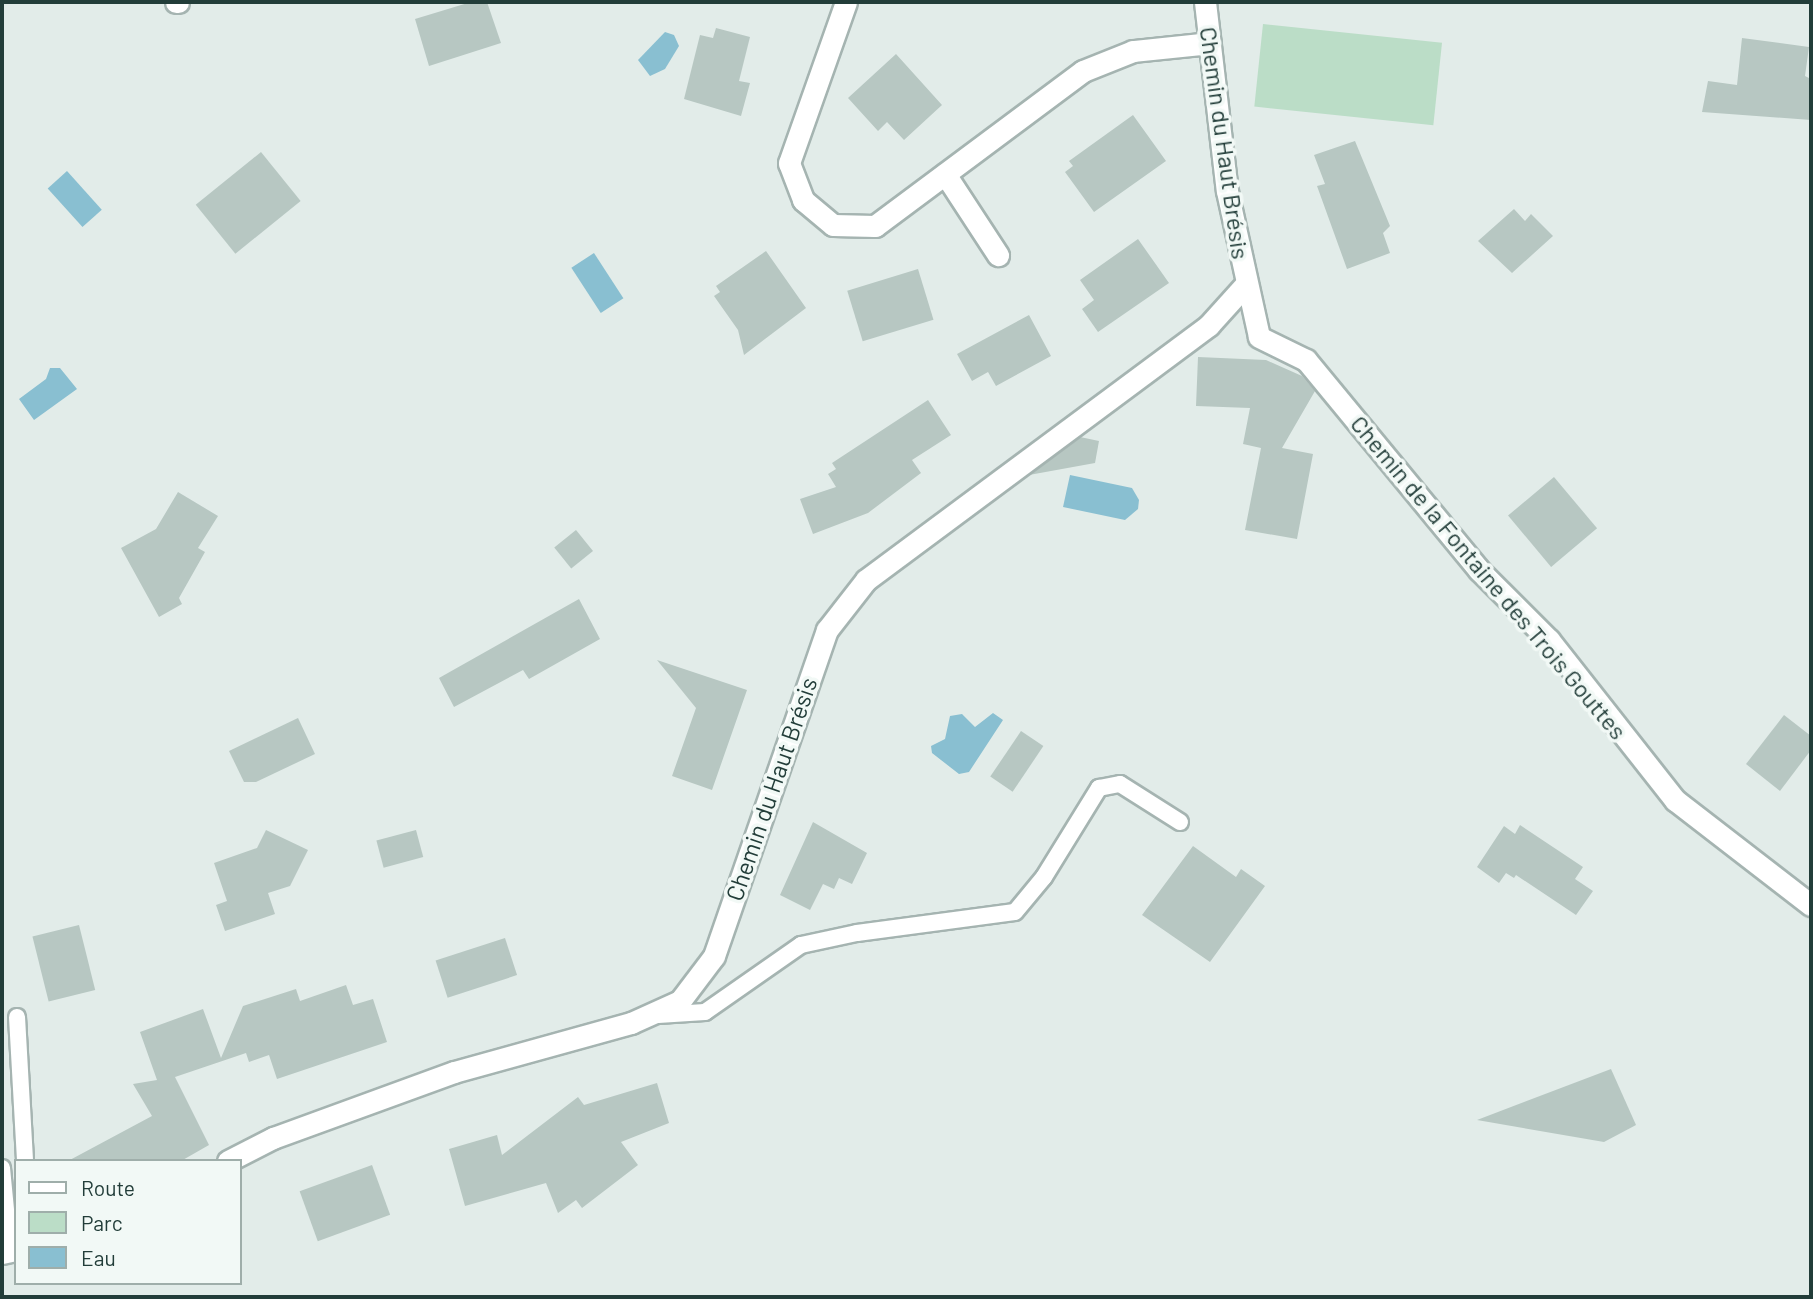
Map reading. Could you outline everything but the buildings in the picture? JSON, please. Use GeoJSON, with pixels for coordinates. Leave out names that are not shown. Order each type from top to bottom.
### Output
{"type":"FeatureCollection","features":[{"type":"Feature","properties":{"kind":"street"},"geometry":{"type":"LineString","coordinates":[[846,2],[789,163],[803,200],[834,225],[875,226],[1083,71],[1133,51],[1210,43]]}},
{"type":"Feature","properties":{"kind":"street","name":"Chemin du Haut Brésis"},"geometry":{"type":"LineString","coordinates":[[1205,2],[1227,191],[1259,337]]}},
{"type":"Feature","properties":{"kind":"street"},"geometry":{"type":"LineString","coordinates":[[945,174],[998,255]]}},
{"type":"Feature","properties":{"kind":"street","name":"Chemin du Haut Brésis"},"geometry":{"type":"LineString","coordinates":[[232,1159],[274,1138],[454,1072],[652,1016],[680,1001],[714,956],[827,630],[866,580],[1209,325],[1246,285]]}},
{"type":"Feature","properties":{"kind":"street","name":"Chemin de la Fontaine des Trois Gouttes"},"geometry":{"type":"LineString","coordinates":[[1259,337],[1306,360],[1479,570],[1549,640],[1675,800],[1811,905]]}},
{"type":"Feature","properties":{"kind":"lane"},"geometry":{"type":"LineString","coordinates":[[652,1016],[705,1012],[801,945],[857,933],[1015,912],[1044,877],[1098,788],[1119,785],[1180,822]]}},
{"type":"Feature","properties":{"kind":"lane"},"geometry":{"type":"LineString","coordinates":[[17,1017],[25,1159]]}},
{"type":"Feature","properties":{"kind":"lane"},"geometry":{"type":"LineString","coordinates":[[2,1168],[9,1252]]}},
{"type":"Feature","properties":{"kind":"green space"},"geometry":{"type":"Polygon","coordinates":[[[1263,24],[1442,43],[1433,125],[1254,107],[1263,24]]]}},
{"type":"Feature","properties":{"kind":"water"},"geometry":{"type":"Polygon","coordinates":[[[665,32],[674,35],[679,46],[665,69],[650,76],[638,60],[665,32]]]}},
{"type":"Feature","properties":{"kind":"water"},"geometry":{"type":"Polygon","coordinates":[[[67,171],[102,210],[82,227],[48,188],[67,171]]]}},
{"type":"Feature","properties":{"kind":"water"},"geometry":{"type":"Polygon","coordinates":[[[594,253],[623,298],[601,313],[571,268],[594,253]]]}},
{"type":"Feature","properties":{"kind":"water"},"geometry":{"type":"Polygon","coordinates":[[[50,368],[60,368],[77,389],[34,420],[19,399],[46,379],[50,368]]]}},
{"type":"Feature","properties":{"kind":"water"},"geometry":{"type":"Polygon","coordinates":[[[1070,475],[1132,488],[1139,500],[1138,509],[1125,520],[1063,507],[1070,475]]]}},
{"type":"Feature","properties":{"kind":"water"},"geometry":{"type":"Polygon","coordinates":[[[993,713],[1003,720],[969,772],[959,774],[932,753],[931,746],[945,739],[950,716],[962,714],[975,727],[993,713]]]}}]}
